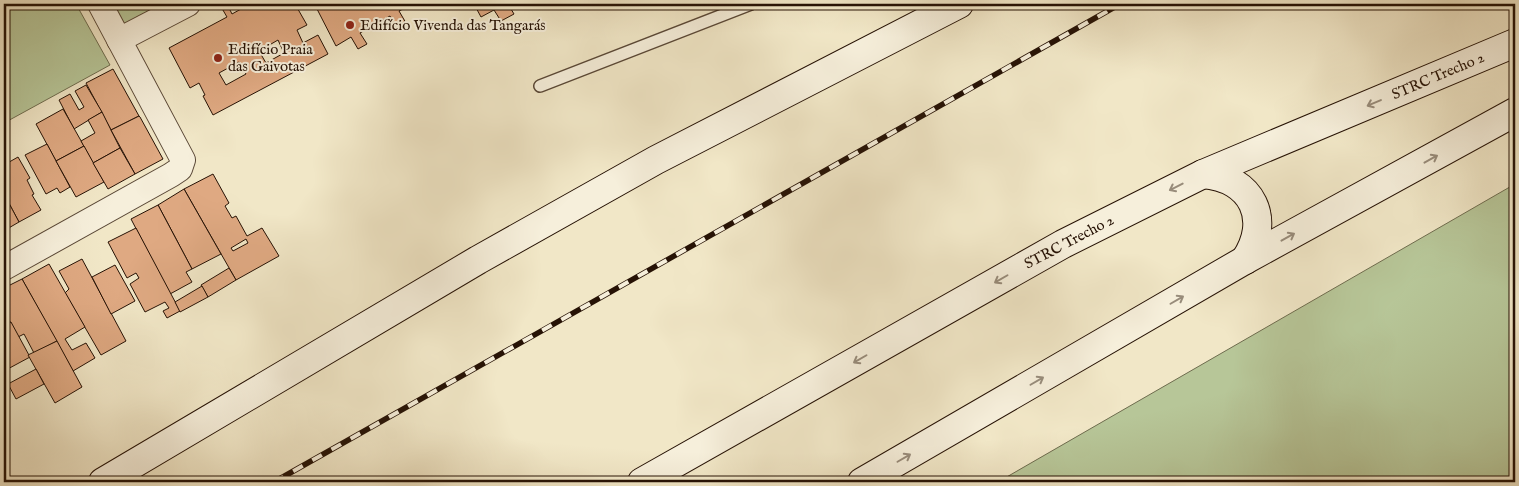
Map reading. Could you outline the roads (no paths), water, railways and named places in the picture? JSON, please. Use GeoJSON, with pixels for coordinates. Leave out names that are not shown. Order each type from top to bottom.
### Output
{"type":"FeatureCollection","features":[{"type":"Feature","properties":{"kind":"main road"},"geometry":{"type":"LineString","coordinates":[[103,482],[478,260],[656,160],[960,4]]}},
{"type":"Feature","properties":{"kind":"main road","name":"STRC Trecho 2"},"geometry":{"type":"LineString","coordinates":[[642,482],[1063,244],[1203,174],[1515,43]]}},
{"type":"Feature","properties":{"kind":"main road"},"geometry":{"type":"LineString","coordinates":[[862,482],[1246,260],[1515,112]]}},
{"type":"Feature","properties":{"kind":"main road"},"geometry":{"type":"LineString","coordinates":[[1203,174],[1217,175],[1230,180],[1241,188],[1253,204],[1258,223],[1257,236],[1253,249],[1246,260]]}},
{"type":"Feature","properties":{"kind":"street"},"geometry":{"type":"LineString","coordinates":[[4,268],[180,169],[183,160],[100,4]]}},
{"type":"Feature","properties":{"kind":"street"},"geometry":{"type":"LineString","coordinates":[[119,40],[188,4]]}},
{"type":"Feature","properties":{"kind":"lane"},"geometry":{"type":"LineString","coordinates":[[540,86],[751,4]]}},
{"type":"Feature","properties":{"kind":"railway"},"geometry":{"type":"LineString","coordinates":[[274,482],[1120,4]]}},
{"type":"Feature","properties":{"kind":"place","name":"Edifício Vivenda das Tangarás"},"geometry":{"type":"Point","coordinates":[350,25]}},
{"type":"Feature","properties":{"kind":"place","name":"Edifício Praia das Gaivotas"},"geometry":{"type":"Point","coordinates":[218,58]}}]}
